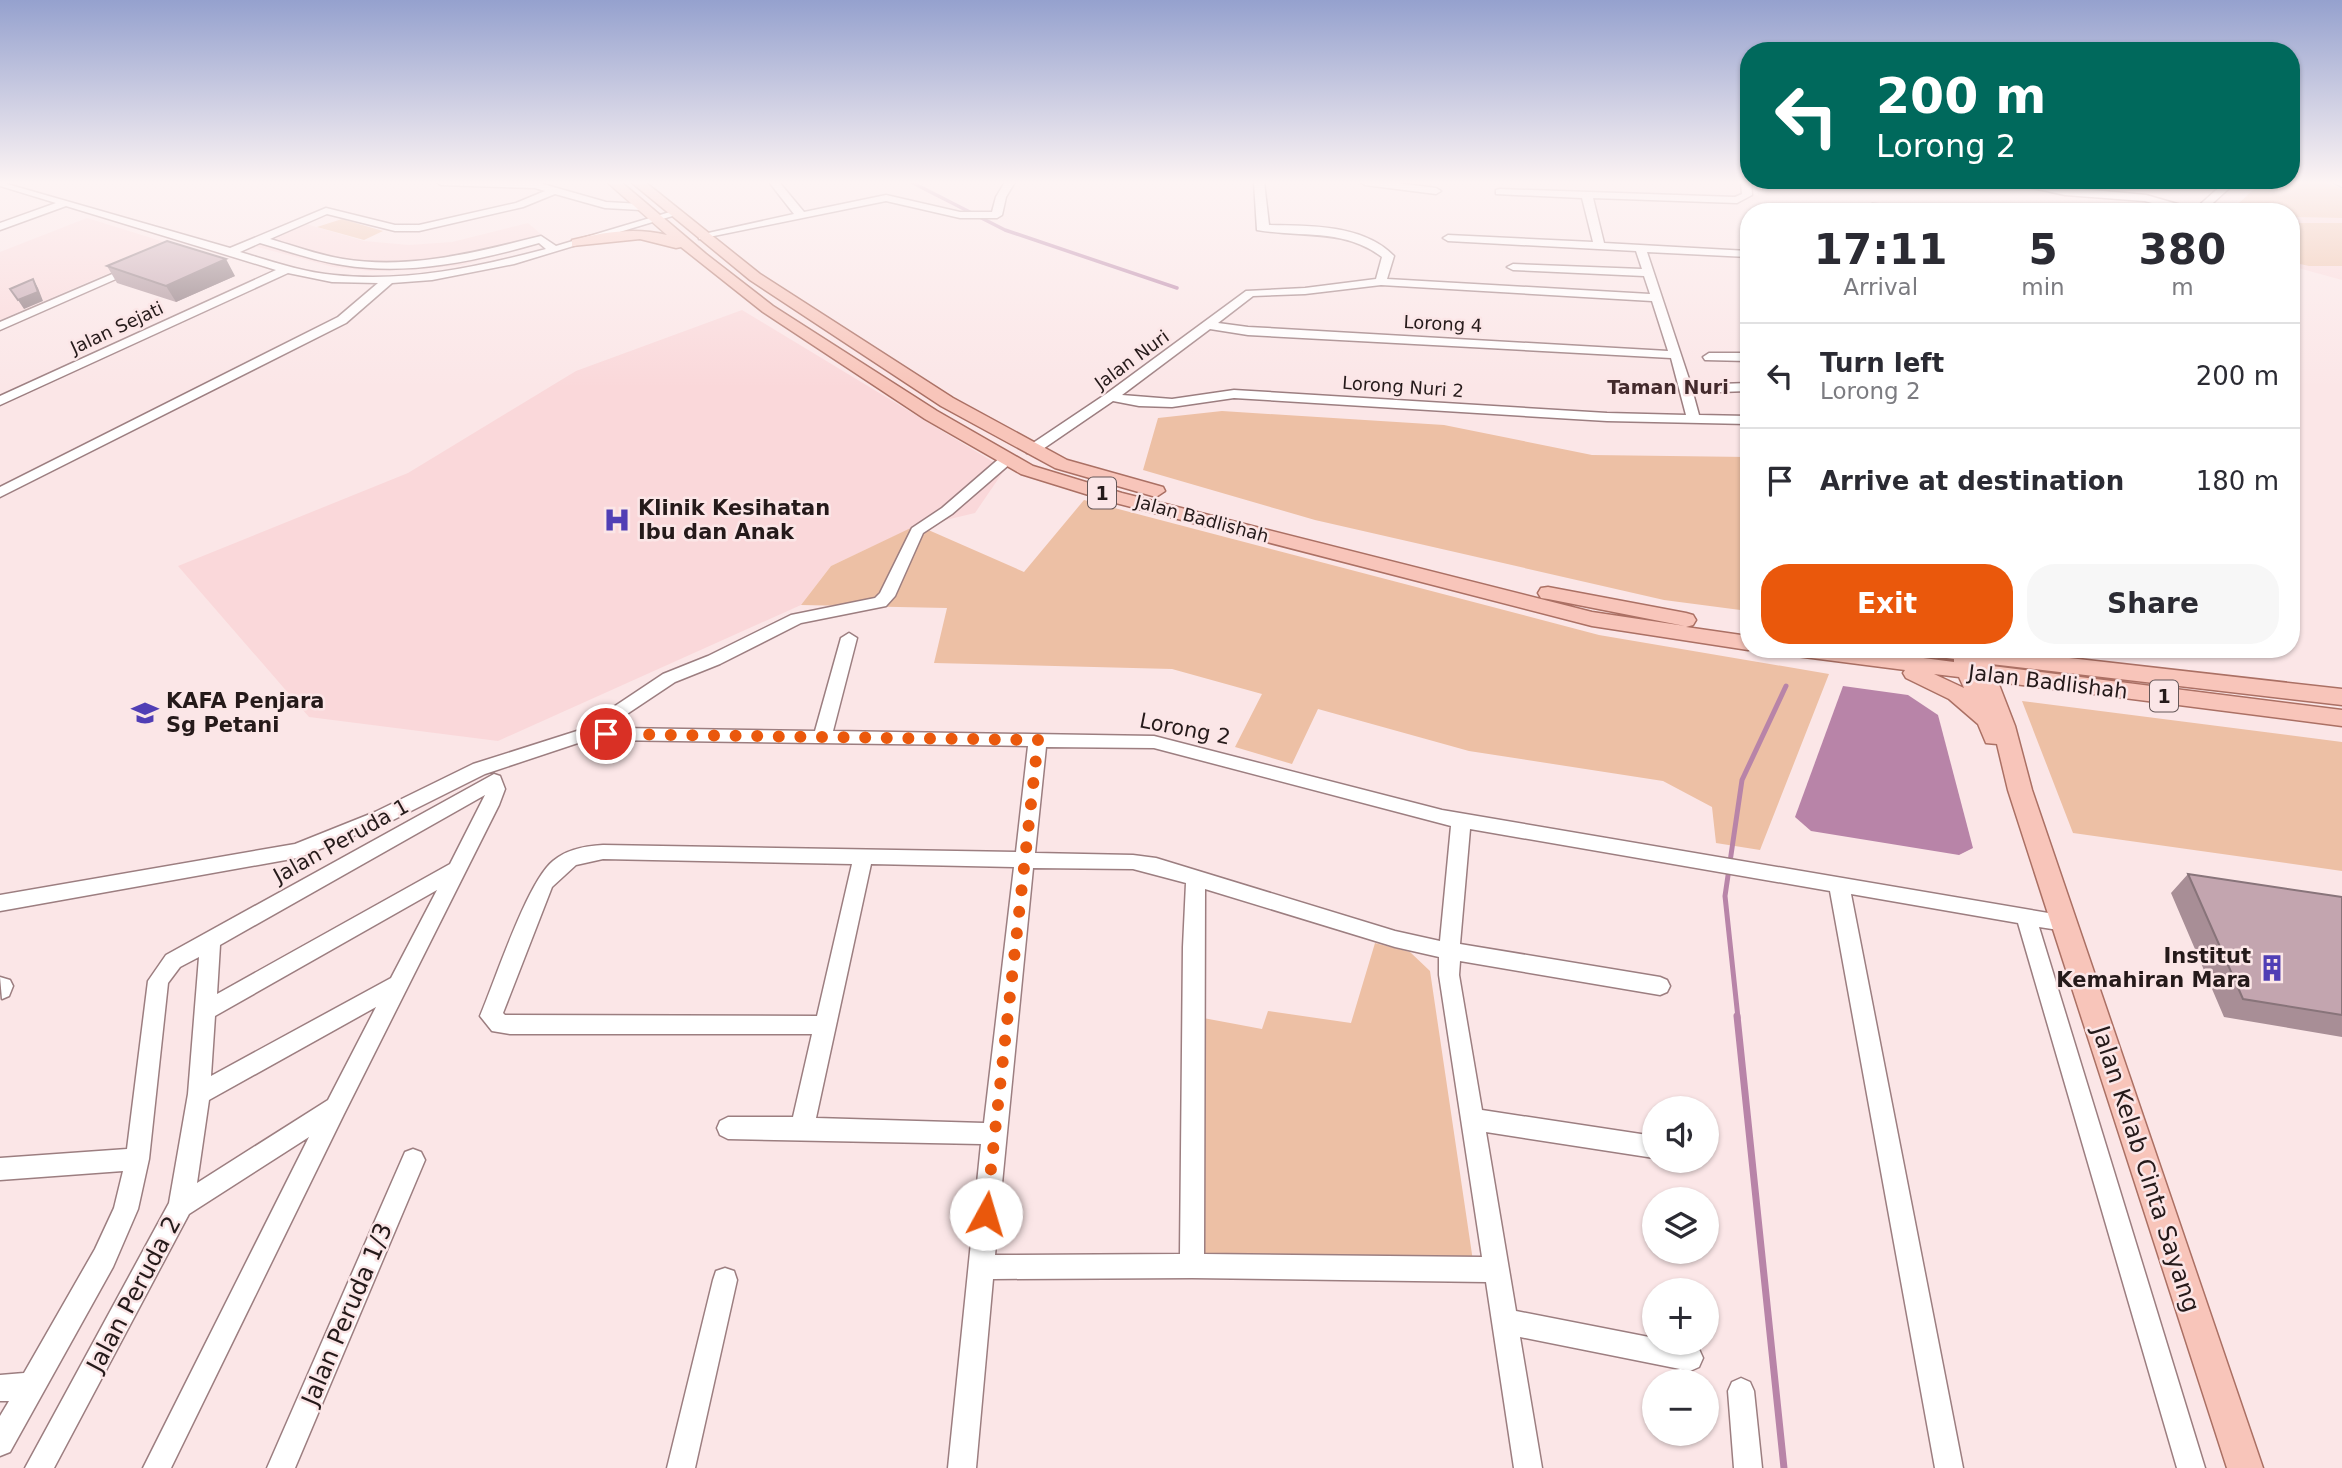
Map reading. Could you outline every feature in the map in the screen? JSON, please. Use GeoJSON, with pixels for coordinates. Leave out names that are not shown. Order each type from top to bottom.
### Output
{"type":"FeatureCollection","features":[{"type":"Feature","properties":{"kind":"main road"},"geometry":{"type":"LineString","coordinates":[[688,251],[701,257]]}},
{"type":"Feature","properties":{"kind":"main road","name":"Jalan Badlishah"},"geometry":{"type":"LineString","coordinates":[[693,251],[768,309],[931,415],[1006,460],[1070,485],[1475,583],[1740,627]]}},
{"type":"Feature","properties":{"kind":"main road","name":"Jalan Badlishah"},"geometry":{"type":"LineString","coordinates":[[721,251],[790,301],[947,402],[1061,464],[1605,622],[1740,642]]}},
{"type":"Feature","properties":{"kind":"main road","name":"Jalan Badlishah"},"geometry":{"type":"LineString","coordinates":[[1865,658],[1971,659],[2342,697]]}},
{"type":"Feature","properties":{"kind":"main road","name":"Jalan Badlishah"},"geometry":{"type":"LineString","coordinates":[[1971,659],[2046,681],[2342,718]]}},
{"type":"Feature","properties":{"kind":"main road","name":"Jalan Kelab Cinta Sayang"},"geometry":{"type":"LineString","coordinates":[[1971,659],[2066,923],[2245,1468]]}},
{"type":"Feature","properties":{"kind":"main road"},"geometry":{"type":"LineString","coordinates":[[1880,660],[1942,685],[1996,725],[2009,696],[2046,681]]}},
{"type":"Feature","properties":{"kind":"street"},"geometry":{"type":"LineString","coordinates":[[225,251],[334,279],[389,280],[466,273],[552,251]]}},
{"type":"Feature","properties":{"kind":"street"},"geometry":{"type":"LineString","coordinates":[[300,251],[334,260],[369,265],[410,265],[456,260],[494,251]]}},
{"type":"Feature","properties":{"kind":"street"},"geometry":{"type":"LineString","coordinates":[[1378,251],[1388,256],[1381,282],[1657,298]]}},
{"type":"Feature","properties":{"kind":"street"},"geometry":{"type":"LineString","coordinates":[[1510,251],[1517,291]]}},
{"type":"Feature","properties":{"kind":"street"},"geometry":{"type":"LineString","coordinates":[[1641,251],[1676,355],[1694,420]]}},
{"type":"Feature","properties":{"kind":"street"},"geometry":{"type":"LineString","coordinates":[[1691,251],[1740,253]]}},
{"type":"Feature","properties":{"kind":"street"},"geometry":{"type":"LineString","coordinates":[[0,326],[147,263]]}},
{"type":"Feature","properties":{"kind":"street"},"geometry":{"type":"LineString","coordinates":[[1513,267],[1649,273]]}},
{"type":"Feature","properties":{"kind":"street","name":"Jalan Sejati"},"geometry":{"type":"LineString","coordinates":[[0,401],[288,269]]}},
{"type":"Feature","properties":{"kind":"street"},"geometry":{"type":"LineString","coordinates":[[0,493],[342,320],[389,280]]}},
{"type":"Feature","properties":{"kind":"street","name":"Jalan Nuri"},"geometry":{"type":"LineString","coordinates":[[1032,450],[1111,397],[1250,293],[1306,291],[1381,282]]}},
{"type":"Feature","properties":{"kind":"street","name":"Lorong 4"},"geometry":{"type":"LineString","coordinates":[[1208,325],[1248,331],[1676,355]]}},
{"type":"Feature","properties":{"kind":"street"},"geometry":{"type":"LineString","coordinates":[[1709,357],[1740,357]]}},
{"type":"Feature","properties":{"kind":"street"},"geometry":{"type":"LineString","coordinates":[[1686,389],[1740,387]]}},
{"type":"Feature","properties":{"kind":"street","name":"Lorong Nuri 2"},"geometry":{"type":"LineString","coordinates":[[1111,397],[1172,403],[1219,394],[1252,395],[1423,407],[1740,420]]}},
{"type":"Feature","properties":{"kind":"street"},"geometry":{"type":"LineString","coordinates":[[0,903],[297,851],[382,817],[468,773],[580,736],[606,734],[621,710],[669,678],[714,660],[797,619],[880,603],[887,596],[917,531],[947,511],[1006,460]]}},
{"type":"Feature","properties":{"kind":"street"},"geometry":{"type":"LineString","coordinates":[[822,738],[849,638]]}},
{"type":"Feature","properties":{"kind":"street","name":"Lorong 2"},"geometry":{"type":"LineString","coordinates":[[606,734],[1154,742],[1461,821],[2066,923]]}},
{"type":"Feature","properties":{"kind":"street"},"geometry":{"type":"LineString","coordinates":[[961,1468],[994,1134],[1038,740]]}},
{"type":"Feature","properties":{"kind":"street","name":"Jalan Peruda 1"},"geometry":{"type":"LineString","coordinates":[[0,1442],[118,1231],[126,1209],[137,1159],[158,981],[173,961],[494,781],[496,789],[490,805],[458,869]]}},
{"type":"Feature","properties":{"kind":"street"},"geometry":{"type":"LineString","coordinates":[[1461,821],[1448,951],[1528,1468]]}},
{"type":"Feature","properties":{"kind":"street"},"geometry":{"type":"LineString","coordinates":[[824,1025],[510,1025],[500,1024],[491,1016],[544,884],[554,869],[565,859],[582,853],[603,852],[1133,862],[1395,939],[1448,951],[1660,986]]}},
{"type":"Feature","properties":{"kind":"street"},"geometry":{"type":"LineString","coordinates":[[802,1128],[863,856]]}},
{"type":"Feature","properties":{"kind":"street"},"geometry":{"type":"LineString","coordinates":[[157,1468],[397,985],[458,869]]}},
{"type":"Feature","properties":{"kind":"street"},"geometry":{"type":"LineString","coordinates":[[205,1011],[458,869]]}},
{"type":"Feature","properties":{"kind":"street"},"geometry":{"type":"LineString","coordinates":[[1192,1266],[1193,947],[1196,879]]}},
{"type":"Feature","properties":{"kind":"street"},"geometry":{"type":"LineString","coordinates":[[1839,885],[1949,1468]]}},
{"type":"Feature","properties":{"kind":"street"},"geometry":{"type":"LineString","coordinates":[[2026,916],[2191,1468]]}},
{"type":"Feature","properties":{"kind":"street","name":"Jalan Peruda 2"},"geometry":{"type":"LineString","coordinates":[[39,1468],[181,1206],[199,1094],[210,940]]}},
{"type":"Feature","properties":{"kind":"street"},"geometry":{"type":"LineString","coordinates":[[199,1094],[397,985]]}},
{"type":"Feature","properties":{"kind":"street"},"geometry":{"type":"LineString","coordinates":[[181,1206],[336,1107]]}},
{"type":"Feature","properties":{"kind":"street"},"geometry":{"type":"LineString","coordinates":[[1472,1119],[1642,1145]]}},
{"type":"Feature","properties":{"kind":"street"},"geometry":{"type":"LineString","coordinates":[[728,1128],[994,1134]]}},
{"type":"Feature","properties":{"kind":"street"},"geometry":{"type":"LineString","coordinates":[[0,1169],[137,1159]]}},
{"type":"Feature","properties":{"kind":"street","name":"Jalan Peruda 1/3"},"geometry":{"type":"LineString","coordinates":[[281,1468],[413,1160]]}},
{"type":"Feature","properties":{"kind":"street"},"geometry":{"type":"LineString","coordinates":[[980,1267],[1192,1266],[1497,1270]]}},
{"type":"Feature","properties":{"kind":"street"},"geometry":{"type":"LineString","coordinates":[[681,1468],[725,1280]]}},
{"type":"Feature","properties":{"kind":"street"},"geometry":{"type":"LineString","coordinates":[[1505,1323],[1690,1358]]}},
{"type":"Feature","properties":{"kind":"street"},"geometry":{"type":"LineString","coordinates":[[0,1388],[31,1386]]}},
{"type":"Feature","properties":{"kind":"street"},"geometry":{"type":"LineString","coordinates":[[1741,1391],[1748,1468]]}},
{"type":"Feature","properties":{"kind":"shaded area"},"geometry":{"type":"Polygon","coordinates":[[[4,251],[161,251],[0,320],[0,252],[4,251]]]}},
{"type":"Feature","properties":{"kind":"shaded area"},"geometry":{"type":"Polygon","coordinates":[[[271,251],[515,251],[462,265],[411,270],[370,271],[333,267],[271,251]]]}},
{"type":"Feature","properties":{"kind":"shaded area"},"geometry":{"type":"Polygon","coordinates":[[[2300,251],[2342,251],[2342,280],[2300,268],[2300,251]]]}},
{"type":"Feature","properties":{"kind":"shaded area"},"geometry":{"type":"Polygon","coordinates":[[[2300,251],[2342,251],[2342,266],[2300,264],[2300,251]]]}},
{"type":"Feature","properties":{"kind":"shaded area","name":"Klinik Kesihatan Ibu dan Anak"},"geometry":{"type":"Polygon","coordinates":[[[742,310],[1005,469],[975,513],[912,528],[831,566],[801,605],[498,741],[309,717],[178,566],[408,473],[576,371],[742,310]]]}},
{"type":"Feature","properties":{"kind":"shaded area"},"geometry":{"type":"Polygon","coordinates":[[[1222,411],[1444,425],[1592,455],[1740,457],[1740,610],[1664,600],[1315,520],[1143,470],[1158,418],[1222,411]]]}},
{"type":"Feature","properties":{"kind":"shaded area"},"geometry":{"type":"Polygon","coordinates":[[[1084,500],[1599,635],[1829,674],[1760,850],[1716,843],[1712,807],[1663,781],[1469,751],[1318,709],[1292,764],[1235,747],[1262,694],[1172,669],[934,663],[947,608],[801,605],[831,566],[917,525],[1024,572],[1084,500]]]}},
{"type":"Feature","properties":{"kind":"shaded area"},"geometry":{"type":"Polygon","coordinates":[[[1843,686],[1908,695],[1938,715],[1973,848],[1959,855],[1811,831],[1795,817],[1843,686]]]}},
{"type":"Feature","properties":{"kind":"shaded area"},"geometry":{"type":"Polygon","coordinates":[[[2022,701],[2342,742],[2342,871],[2073,833],[2022,701]]]}},
{"type":"Feature","properties":{"kind":"shaded area"},"geometry":{"type":"Polygon","coordinates":[[[1375,943],[1410,952],[1430,971],[1473,1261],[1199,1256],[1198,1017],[1262,1029],[1268,1011],[1351,1023],[1375,943]]]}},
{"type":"Feature","properties":{"kind":"building"},"geometry":{"type":"Polygon","coordinates":[[[144,251],[198,251],[226,259],[166,286],[107,266],[144,251]]]}},
{"type":"Feature","properties":{"kind":"building"},"geometry":{"type":"Polygon","coordinates":[[[33,279],[38,292],[18,300],[10,289],[33,279]]]}},
{"type":"Feature","properties":{"kind":"building","name":"Institut Kemahiran Mara"},"geometry":{"type":"Polygon","coordinates":[[[2188,874],[2342,897],[2342,1015],[2243,999],[2188,874]]]}},
{"type":"Feature","properties":{"kind":"waterway"},"geometry":{"type":"LineString","coordinates":[[1066,251],[1177,288]]}},
{"type":"Feature","properties":{"kind":"waterway"},"geometry":{"type":"LineString","coordinates":[[1738,1018],[1725,896],[1742,780],[1786,686]]}},
{"type":"Feature","properties":{"kind":"waterway"},"geometry":{"type":"LineString","coordinates":[[1737,1016],[1784,1468]]}},
{"type":"Feature","properties":{"kind":"place","name":"Klinik Kesihatan Ibu dan Anak"},"geometry":{"type":"Point","coordinates":[617,520]}},
{"type":"Feature","properties":{"kind":"place","name":"KAFA Penjara Sg Petani"},"geometry":{"type":"Point","coordinates":[145,713]}},
{"type":"Feature","properties":{"kind":"place","name":"Institut Kemahiran Mara"},"geometry":{"type":"Point","coordinates":[2272,968]}},
{"type":"Feature","properties":{"kind":"district","name":"Taman Nuri"},"geometry":{"type":"Point","coordinates":[1668,387]}},
{"type":"Feature","properties":{"kind":"route"},"geometry":{"type":"LineString","coordinates":[[606,734],[1038,740],[986,1214]]}}]}
